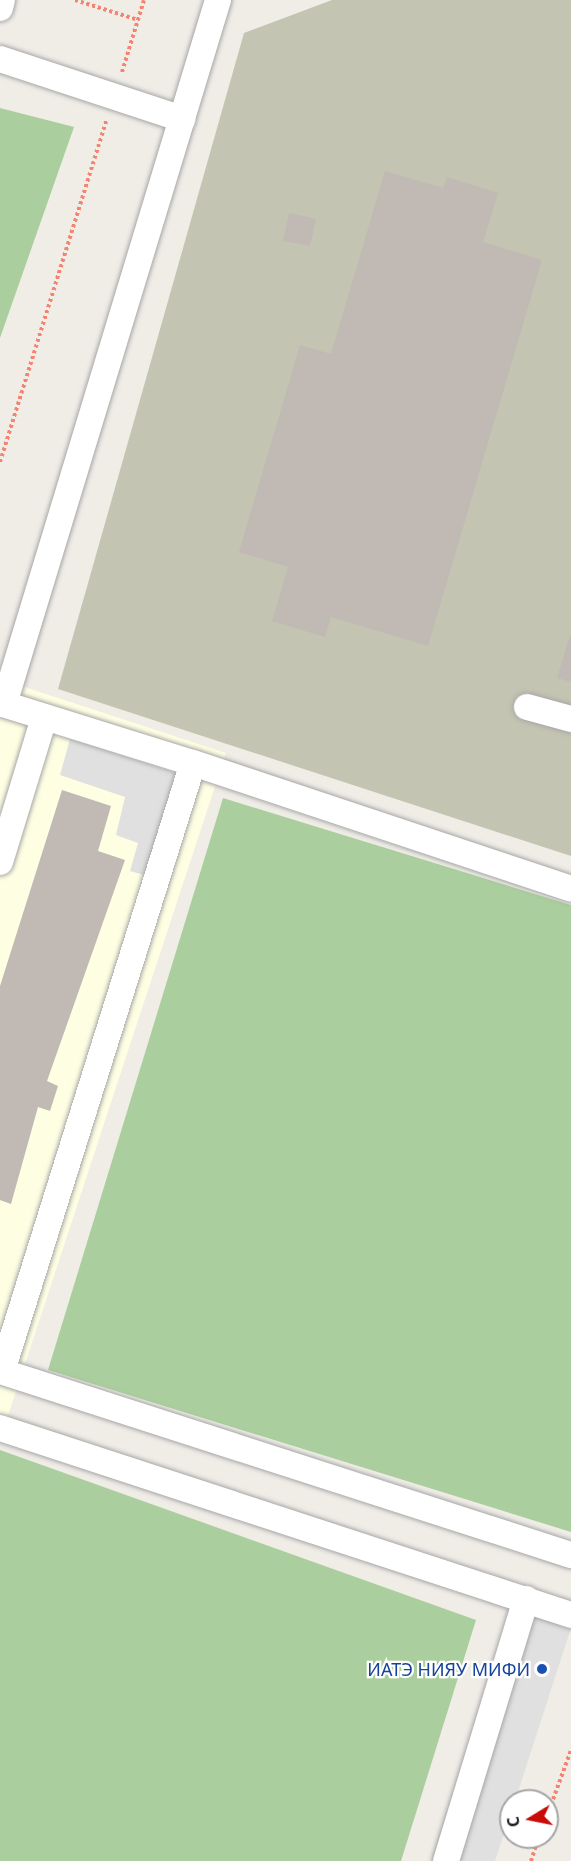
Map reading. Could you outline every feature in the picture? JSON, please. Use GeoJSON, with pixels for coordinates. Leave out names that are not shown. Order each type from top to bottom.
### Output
{"type":"FeatureCollection","features":[{"type":"Feature","properties":{"kind":"lane"},"geometry":{"type":"LineString","coordinates":[[0,8],[2,0]]}},
{"type":"Feature","properties":{"kind":"lane"},"geometry":{"type":"LineString","coordinates":[[218,0],[2,703],[193,763],[571,889]]}},
{"type":"Feature","properties":{"kind":"lane"},"geometry":{"type":"LineString","coordinates":[[0,59],[182,119]]}},
{"type":"Feature","properties":{"kind":"lane"},"geometry":{"type":"LineString","coordinates":[[527,707],[571,719]]}},
{"type":"Feature","properties":{"kind":"lane"},"geometry":{"type":"LineString","coordinates":[[0,862],[44,718]]}},
{"type":"Feature","properties":{"kind":"lane"},"geometry":{"type":"LineString","coordinates":[[193,763],[1,1371],[571,1555]]}},
{"type":"Feature","properties":{"kind":"lane"},"geometry":{"type":"LineString","coordinates":[[0,1428],[571,1615]]}},
{"type":"Feature","properties":{"kind":"lane"},"geometry":{"type":"LineString","coordinates":[[446,1861],[526,1599]]}},
{"type":"Feature","properties":{"kind":"path"},"geometry":{"type":"LineString","coordinates":[[75,0],[138,20]]}},
{"type":"Feature","properties":{"kind":"path"},"geometry":{"type":"LineString","coordinates":[[0,462],[144,0]]}},
{"type":"Feature","properties":{"kind":"path"},"geometry":{"type":"LineString","coordinates":[[557,1789],[571,1750]]}},
{"type":"Feature","properties":{"kind":"shaded area"},"geometry":{"type":"Polygon","coordinates":[[[332,0],[571,0],[571,856],[58,689],[244,33],[332,0]]]}},
{"type":"Feature","properties":{"kind":"shaded area"},"geometry":{"type":"Polygon","coordinates":[[[0,679],[226,753],[0,1440],[0,679]]]}},
{"type":"Feature","properties":{"kind":"shaded area"},"geometry":{"type":"Polygon","coordinates":[[[70,739],[180,774],[148,876],[130,871],[138,843],[116,835],[125,797],[60,775],[70,739]]]}},
{"type":"Feature","properties":{"kind":"shaded area"},"geometry":{"type":"Polygon","coordinates":[[[511,1605],[571,1628],[519,1789],[499,1789],[499,1849],[495,1861],[431,1861],[511,1605]]]}},
{"type":"Feature","properties":{"kind":"green space"},"geometry":{"type":"Polygon","coordinates":[[[0,108],[74,127],[0,338],[0,108]]]}},
{"type":"Feature","properties":{"kind":"green space"},"geometry":{"type":"Polygon","coordinates":[[[223,798],[571,905],[571,1532],[48,1370],[223,798]]]}},
{"type":"Feature","properties":{"kind":"green space"},"geometry":{"type":"Polygon","coordinates":[[[0,1450],[476,1620],[401,1861],[0,1861],[0,1450]]]}},
{"type":"Feature","properties":{"kind":"building"},"geometry":{"type":"Polygon","coordinates":[[[385,171],[443,188],[447,177],[498,193],[483,242],[542,260],[428,646],[331,617],[325,637],[272,621],[288,567],[239,552],[300,345],[331,354],[385,171]]]}},
{"type":"Feature","properties":{"kind":"building"},"geometry":{"type":"Polygon","coordinates":[[[289,213],[316,219],[310,246],[283,241],[289,213]]]}},
{"type":"Feature","properties":{"kind":"building"},"geometry":{"type":"Polygon","coordinates":[[[571,635],[571,682],[557,678],[571,635]]]}},
{"type":"Feature","properties":{"kind":"building"},"geometry":{"type":"Polygon","coordinates":[[[62,790],[111,806],[98,851],[125,860],[47,1081],[58,1086],[50,1111],[38,1107],[11,1204],[0,1200],[0,986],[62,790]]]}},
{"type":"Feature","properties":{"kind":"place","name":"ИАТЭ НИЯУ МИФИ"},"geometry":{"type":"Point","coordinates":[542,1669]}}]}
